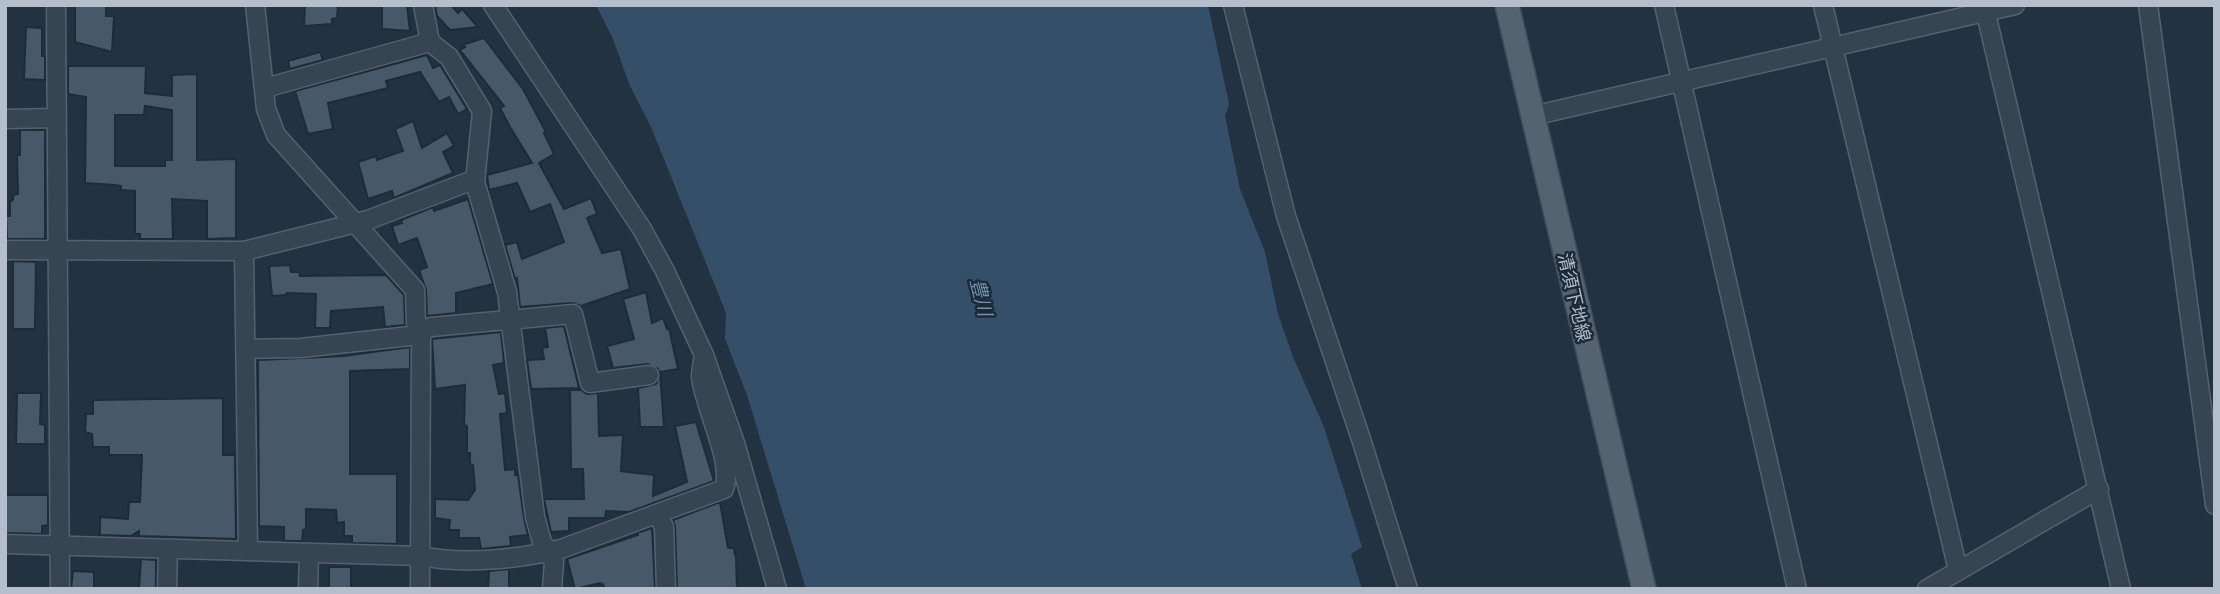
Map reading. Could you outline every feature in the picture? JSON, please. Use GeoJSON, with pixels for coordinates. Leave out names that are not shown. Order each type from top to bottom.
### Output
{"type":"FeatureCollection","features":[{"type":"Feature","properties":{"kind":"main road","name":"清須下地線"},"geometry":{"type":"LineString","coordinates":[[1507,5],[1644,589]]}},
{"type":"Feature","properties":{"kind":"street"},"geometry":{"type":"LineString","coordinates":[[56,5],[60,589]]}},
{"type":"Feature","properties":{"kind":"street"},"geometry":{"type":"LineString","coordinates":[[255,5],[266,109],[275,135],[415,290],[416,323],[421,337],[420,589]]}},
{"type":"Feature","properties":{"kind":"street"},"geometry":{"type":"LineString","coordinates":[[423,5],[430,42],[449,57],[482,111],[475,182],[507,292],[536,517],[542,542],[554,562],[552,589]]}},
{"type":"Feature","properties":{"kind":"street"},"geometry":{"type":"LineString","coordinates":[[493,5],[642,229],[665,271],[704,355],[734,443],[777,589]]}},
{"type":"Feature","properties":{"kind":"street"},"geometry":{"type":"LineString","coordinates":[[1233,5],[1286,216],[1408,589]]}},
{"type":"Feature","properties":{"kind":"street"},"geometry":{"type":"LineString","coordinates":[[1664,5],[1797,589]]}},
{"type":"Feature","properties":{"kind":"street"},"geometry":{"type":"LineString","coordinates":[[1823,5],[1958,570]]}},
{"type":"Feature","properties":{"kind":"street"},"geometry":{"type":"LineString","coordinates":[[1532,116],[1984,9],[2015,5]]}},
{"type":"Feature","properties":{"kind":"street"},"geometry":{"type":"LineString","coordinates":[[2148,5],[2215,505]]}},
{"type":"Feature","properties":{"kind":"street"},"geometry":{"type":"LineString","coordinates":[[1984,9],[2121,589]]}},
{"type":"Feature","properties":{"kind":"street"},"geometry":{"type":"LineString","coordinates":[[265,88],[430,42]]}},
{"type":"Feature","properties":{"kind":"street"},"geometry":{"type":"LineString","coordinates":[[5,119],[56,118]]}},
{"type":"Feature","properties":{"kind":"street"},"geometry":{"type":"LineString","coordinates":[[5,250],[244,251],[353,223],[468,182],[475,182]]}},
{"type":"Feature","properties":{"kind":"street"},"geometry":{"type":"LineString","coordinates":[[244,251],[248,551]]}},
{"type":"Feature","properties":{"kind":"street"},"geometry":{"type":"LineString","coordinates":[[246,349],[322,346],[410,336],[431,327],[573,314],[590,383],[649,375]]}},
{"type":"Feature","properties":{"kind":"street"},"geometry":{"type":"LineString","coordinates":[[5,544],[473,559],[548,552],[658,515],[724,489],[727,481],[725,465],[701,376],[704,355]]}},
{"type":"Feature","properties":{"kind":"street"},"geometry":{"type":"LineString","coordinates":[[1927,589],[2099,489]]}},
{"type":"Feature","properties":{"kind":"street"},"geometry":{"type":"LineString","coordinates":[[658,515],[664,527],[666,589]]}},
{"type":"Feature","properties":{"kind":"street"},"geometry":{"type":"LineString","coordinates":[[166,589],[168,549]]}},
{"type":"Feature","properties":{"kind":"street"},"geometry":{"type":"LineString","coordinates":[[308,589],[309,553]]}},
{"type":"Feature","properties":{"kind":"water","name":"豊川"},"geometry":{"type":"Polygon","coordinates":[[[596,5],[1208,5],[1229,104],[1225,116],[1240,189],[1265,252],[1278,314],[1293,357],[1324,427],[1362,547],[1351,554],[1362,589],[806,589],[747,395],[725,339],[726,313],[651,127],[630,86],[613,39],[596,5]]]}},
{"type":"Feature","properties":{"kind":"building"},"geometry":{"type":"Polygon","coordinates":[[[75,5],[106,5],[106,16],[114,16],[112,52],[75,42],[75,5]]]}},
{"type":"Feature","properties":{"kind":"building"},"geometry":{"type":"Polygon","coordinates":[[[305,5],[338,5],[337,18],[332,19],[332,24],[304,26],[305,5]]]}},
{"type":"Feature","properties":{"kind":"building"},"geometry":{"type":"Polygon","coordinates":[[[382,5],[407,5],[410,31],[382,29],[382,5]]]}},
{"type":"Feature","properties":{"kind":"building"},"geometry":{"type":"Polygon","coordinates":[[[435,5],[451,5],[458,13],[462,9],[478,27],[450,30],[437,16],[435,5]]]}},
{"type":"Feature","properties":{"kind":"building"},"geometry":{"type":"Polygon","coordinates":[[[26,27],[42,28],[45,80],[24,79],[26,27]]]}},
{"type":"Feature","properties":{"kind":"building"},"geometry":{"type":"Polygon","coordinates":[[[484,38],[523,89],[546,132],[544,133],[554,154],[539,163],[564,209],[591,198],[597,214],[587,218],[602,253],[621,249],[630,289],[581,306],[572,303],[520,307],[517,278],[515,279],[505,245],[517,242],[522,259],[564,242],[550,204],[530,212],[517,183],[489,190],[487,175],[532,163],[500,108],[504,106],[460,50],[465,47],[462,45],[484,38]]]}},
{"type":"Feature","properties":{"kind":"building"},"geometry":{"type":"Polygon","coordinates":[[[320,52],[323,60],[290,69],[288,61],[320,52]]]}},
{"type":"Feature","properties":{"kind":"building"},"geometry":{"type":"Polygon","coordinates":[[[427,55],[433,68],[440,65],[467,109],[458,114],[449,97],[439,102],[420,72],[386,81],[388,88],[328,103],[333,129],[308,134],[295,91],[427,55]]]}},
{"type":"Feature","properties":{"kind":"building"},"geometry":{"type":"Polygon","coordinates":[[[68,66],[146,66],[145,93],[172,96],[172,75],[197,74],[197,160],[236,159],[236,238],[207,239],[207,201],[172,199],[173,239],[140,239],[140,234],[135,234],[135,191],[121,190],[121,186],[115,185],[85,183],[86,97],[68,94],[68,66]],[[145,106],[144,115],[115,115],[115,166],[165,166],[165,160],[172,160],[172,110],[145,106]]]}},
{"type":"Feature","properties":{"kind":"building"},"geometry":{"type":"Polygon","coordinates":[[[413,121],[422,148],[447,133],[454,146],[443,152],[453,173],[394,198],[392,191],[368,199],[358,162],[376,156],[377,160],[403,151],[395,129],[413,121]]]}},
{"type":"Feature","properties":{"kind":"building"},"geometry":{"type":"Polygon","coordinates":[[[20,130],[45,130],[45,239],[7,239],[6,216],[10,216],[10,201],[13,200],[13,195],[18,194],[17,155],[20,155],[20,130]]]}},
{"type":"Feature","properties":{"kind":"building"},"geometry":{"type":"Polygon","coordinates":[[[468,199],[493,284],[456,293],[456,313],[427,316],[426,290],[419,270],[427,267],[417,238],[398,245],[392,226],[433,207],[434,211],[468,199]]]}},
{"type":"Feature","properties":{"kind":"building"},"geometry":{"type":"Polygon","coordinates":[[[13,261],[36,262],[35,329],[13,329],[13,261]]]}},
{"type":"Feature","properties":{"kind":"building"},"geometry":{"type":"Polygon","coordinates":[[[290,265],[291,272],[299,272],[300,276],[386,275],[404,295],[405,325],[385,327],[383,307],[331,311],[330,328],[315,328],[316,294],[287,293],[272,296],[269,266],[290,265]]]}},
{"type":"Feature","properties":{"kind":"building"},"geometry":{"type":"Polygon","coordinates":[[[646,292],[652,323],[663,318],[667,329],[669,328],[678,369],[660,372],[664,427],[640,427],[638,388],[656,384],[660,374],[658,369],[648,364],[613,368],[607,346],[634,339],[623,299],[646,292]]]}},
{"type":"Feature","properties":{"kind":"building"},"geometry":{"type":"Polygon","coordinates":[[[564,326],[579,388],[531,389],[527,360],[544,359],[542,348],[548,347],[545,328],[564,326]]]}},
{"type":"Feature","properties":{"kind":"building"},"geometry":{"type":"Polygon","coordinates":[[[501,332],[504,363],[493,365],[499,394],[505,393],[507,413],[500,414],[505,470],[515,469],[515,475],[518,475],[528,535],[510,537],[511,546],[481,549],[479,538],[459,538],[459,530],[449,530],[450,520],[435,518],[435,499],[468,500],[475,490],[473,465],[470,464],[470,453],[467,453],[467,426],[464,425],[465,385],[435,389],[432,339],[501,332]]]}},
{"type":"Feature","properties":{"kind":"building"},"geometry":{"type":"Polygon","coordinates":[[[410,347],[410,369],[350,371],[350,474],[397,474],[397,544],[352,543],[352,536],[344,536],[344,522],[337,523],[336,510],[306,509],[306,529],[303,530],[302,541],[284,541],[284,527],[259,526],[258,360],[344,356],[410,347]]]}},
{"type":"Feature","properties":{"kind":"building"},"geometry":{"type":"Polygon","coordinates":[[[570,390],[581,390],[587,394],[598,393],[599,436],[623,435],[621,471],[654,475],[653,496],[687,482],[675,426],[696,422],[714,481],[629,512],[606,511],[605,518],[569,518],[569,531],[551,532],[544,499],[584,499],[583,469],[571,469],[570,390]]]}},
{"type":"Feature","properties":{"kind":"building"},"geometry":{"type":"Polygon","coordinates":[[[17,393],[41,393],[40,424],[45,425],[45,444],[16,444],[17,393]]]}},
{"type":"Feature","properties":{"kind":"building"},"geometry":{"type":"Polygon","coordinates":[[[223,398],[223,455],[235,455],[236,539],[139,536],[139,531],[131,536],[100,535],[100,517],[128,519],[129,502],[140,502],[142,455],[109,455],[109,447],[93,447],[92,434],[85,432],[86,414],[93,414],[93,400],[223,398]]]}},
{"type":"Feature","properties":{"kind":"building"},"geometry":{"type":"Polygon","coordinates":[[[5,495],[48,495],[48,525],[42,526],[42,534],[5,533],[5,495]]]}},
{"type":"Feature","properties":{"kind":"building"},"geometry":{"type":"Polygon","coordinates":[[[720,502],[728,548],[734,548],[736,555],[737,589],[677,589],[673,520],[720,502]]]}},
{"type":"Feature","properties":{"kind":"building"},"geometry":{"type":"Polygon","coordinates":[[[652,528],[655,589],[605,589],[600,583],[575,589],[567,559],[652,528]]]}},
{"type":"Feature","properties":{"kind":"building"},"geometry":{"type":"Polygon","coordinates":[[[141,559],[156,560],[156,589],[139,589],[141,559]]]}},
{"type":"Feature","properties":{"kind":"building"},"geometry":{"type":"Polygon","coordinates":[[[329,567],[351,567],[351,589],[329,589],[329,567]]]}},
{"type":"Feature","properties":{"kind":"building"},"geometry":{"type":"Polygon","coordinates":[[[509,569],[509,589],[488,589],[489,571],[509,569]]]}},
{"type":"Feature","properties":{"kind":"building"},"geometry":{"type":"Polygon","coordinates":[[[73,571],[94,572],[94,589],[71,589],[73,571]]]}}]}
